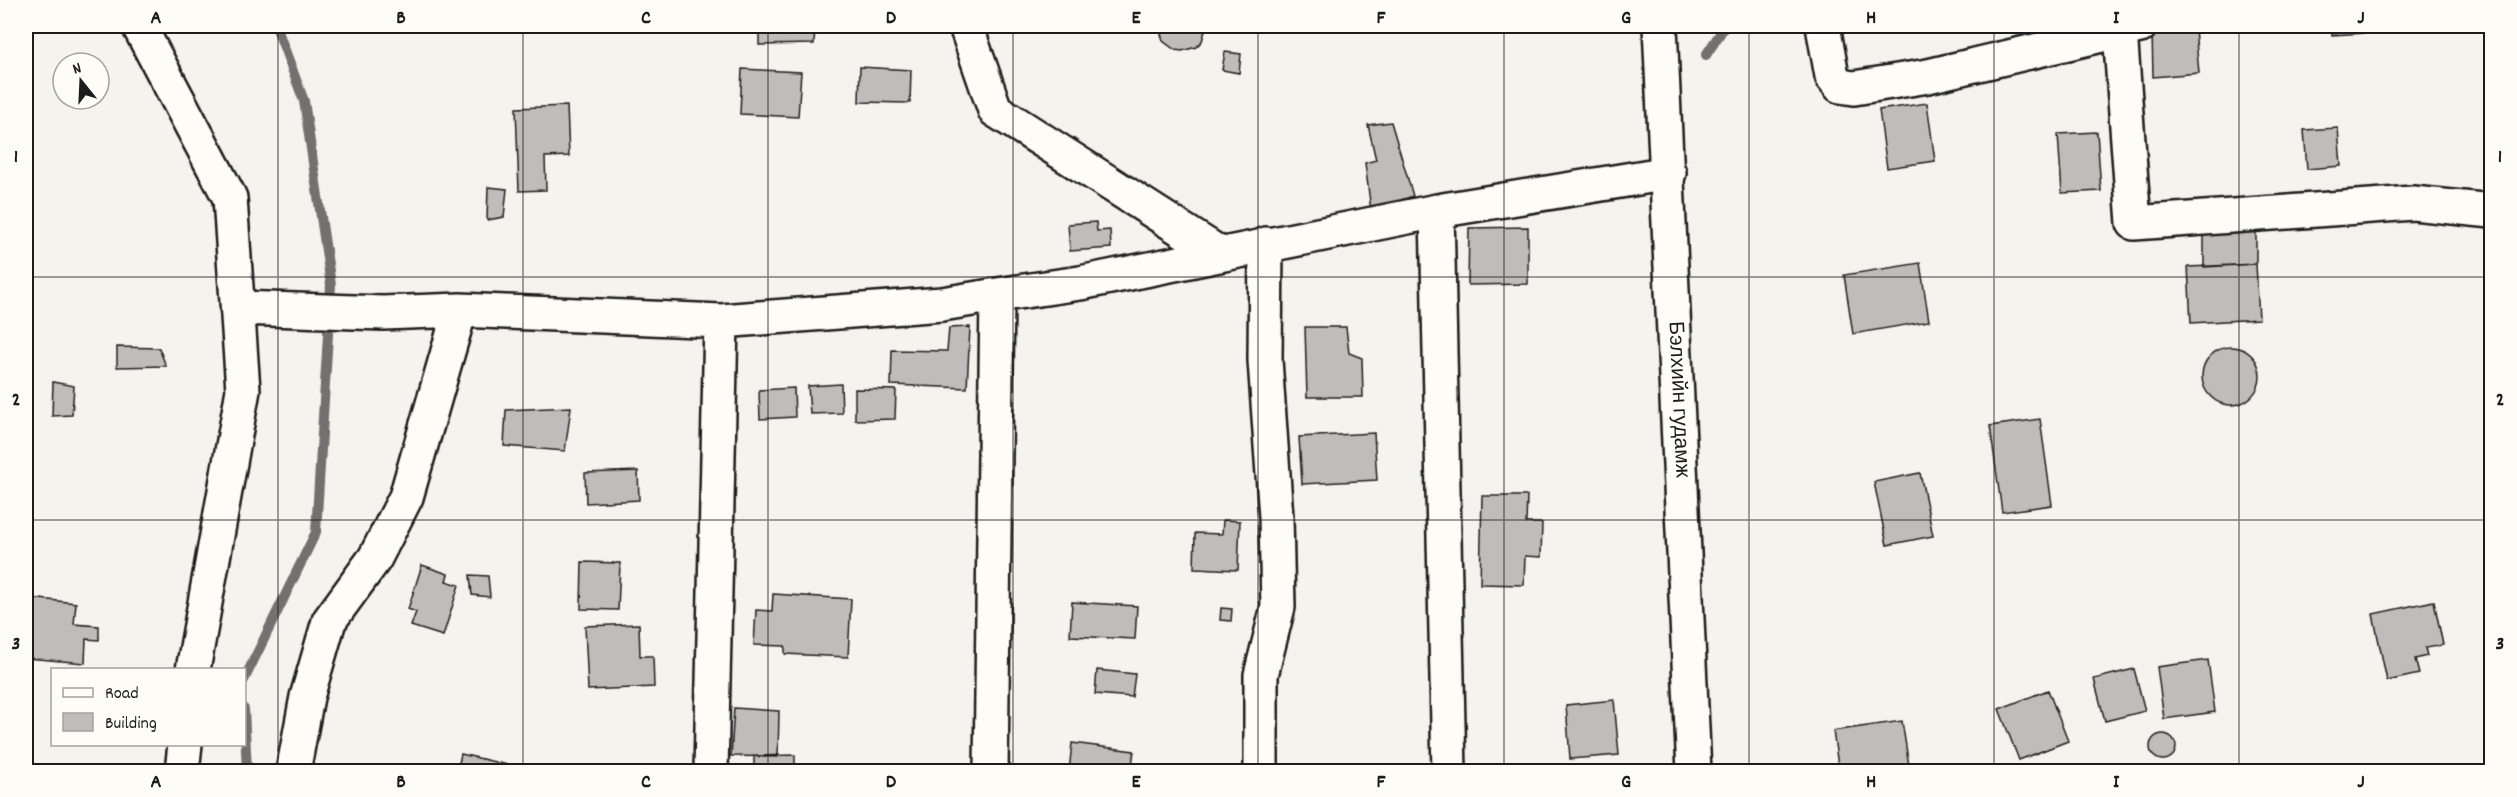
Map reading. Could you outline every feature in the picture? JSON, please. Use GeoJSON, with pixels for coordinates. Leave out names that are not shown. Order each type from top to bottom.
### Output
{"type":"FeatureCollection","features":[{"type":"Feature","properties":{"kind":"street"},"geometry":{"type":"LineString","coordinates":[[139,26],[230,198],[243,390],[194,668]]}},
{"type":"Feature","properties":{"kind":"street"},"geometry":{"type":"LineString","coordinates":[[966,26],[994,110],[1220,254]]}},
{"type":"Feature","properties":{"kind":"street","name":"Бэлхийн гудамж"},"geometry":{"type":"LineString","coordinates":[[1660,26],[1669,173],[1694,771]]}},
{"type":"Feature","properties":{"kind":"street"},"geometry":{"type":"LineString","coordinates":[[1823,26],[1832,76],[1840,86],[1854,88],[1928,76],[2131,28],[2134,223],[2413,203],[2492,211]]}},
{"type":"Feature","properties":{"kind":"street"},"geometry":{"type":"LineString","coordinates":[[238,308],[383,313],[460,310],[721,321],[942,304],[1080,283],[1437,211],[1669,173]]}},
{"type":"Feature","properties":{"kind":"street"},"geometry":{"type":"LineString","coordinates":[[1437,211],[1449,771]]}},
{"type":"Feature","properties":{"kind":"street"},"geometry":{"type":"LineString","coordinates":[[1261,771],[1262,675],[1278,607],[1276,517],[1265,360],[1266,244]]}},
{"type":"Feature","properties":{"kind":"street"},"geometry":{"type":"LineString","coordinates":[[992,771],[997,295]]}},
{"type":"Feature","properties":{"kind":"street"},"geometry":{"type":"LineString","coordinates":[[293,771],[307,697],[329,621],[375,558],[406,497],[426,421],[460,310]]}},
{"type":"Feature","properties":{"kind":"street"},"geometry":{"type":"LineString","coordinates":[[711,771],[721,321]]}},
{"type":"Feature","properties":{"kind":"street"},"geometry":{"type":"LineString","coordinates":[[182,771],[185,746]]}},
{"type":"Feature","properties":{"kind":"building"},"geometry":{"type":"Polygon","coordinates":[[[759,26],[815,26],[814,44],[759,45],[759,26]]]}},
{"type":"Feature","properties":{"kind":"building"},"geometry":{"type":"Polygon","coordinates":[[[1159,26],[1206,27],[1202,41],[1196,47],[1182,51],[1175,50],[1163,41],[1159,26]]]}},
{"type":"Feature","properties":{"kind":"building"},"geometry":{"type":"Polygon","coordinates":[[[2331,26],[2398,26],[2399,31],[2332,35],[2331,26]]]}},
{"type":"Feature","properties":{"kind":"building"},"geometry":{"type":"Polygon","coordinates":[[[2195,29],[2199,73],[2153,77],[2152,31],[2195,29]]]}},
{"type":"Feature","properties":{"kind":"building"},"geometry":{"type":"Polygon","coordinates":[[[1225,52],[1241,54],[1239,73],[1222,70],[1225,52]]]}},
{"type":"Feature","properties":{"kind":"building"},"geometry":{"type":"Polygon","coordinates":[[[860,67],[911,70],[910,103],[859,102],[860,67]]]}},
{"type":"Feature","properties":{"kind":"building"},"geometry":{"type":"Polygon","coordinates":[[[742,69],[801,72],[798,117],[740,114],[742,69]]]}},
{"type":"Feature","properties":{"kind":"building"},"geometry":{"type":"Polygon","coordinates":[[[1927,103],[1935,161],[1887,168],[1879,110],[1927,103]]]}},
{"type":"Feature","properties":{"kind":"building"},"geometry":{"type":"Polygon","coordinates":[[[567,106],[569,156],[545,157],[546,190],[519,191],[516,108],[567,106]]]}},
{"type":"Feature","properties":{"kind":"building"},"geometry":{"type":"Polygon","coordinates":[[[1391,122],[1413,196],[1371,210],[1365,163],[1376,160],[1368,125],[1391,122]]]}},
{"type":"Feature","properties":{"kind":"building"},"geometry":{"type":"Polygon","coordinates":[[[2338,128],[2341,166],[2307,169],[2304,130],[2338,128]]]}},
{"type":"Feature","properties":{"kind":"building"},"geometry":{"type":"Polygon","coordinates":[[[2097,132],[2101,191],[2062,193],[2058,134],[2097,132]]]}},
{"type":"Feature","properties":{"kind":"building"},"geometry":{"type":"Polygon","coordinates":[[[488,187],[507,189],[504,217],[487,220],[488,187]]]}},
{"type":"Feature","properties":{"kind":"building"},"geometry":{"type":"Polygon","coordinates":[[[1096,222],[1097,231],[1110,230],[1111,248],[1070,251],[1068,224],[1096,222]]]}},
{"type":"Feature","properties":{"kind":"building"},"geometry":{"type":"Polygon","coordinates":[[[2204,224],[2256,225],[2256,264],[2204,267],[2204,224]]]}},
{"type":"Feature","properties":{"kind":"building"},"geometry":{"type":"Polygon","coordinates":[[[1528,227],[1528,284],[1468,285],[1469,228],[1528,227]]]}},
{"type":"Feature","properties":{"kind":"building"},"geometry":{"type":"Polygon","coordinates":[[[1920,263],[1929,321],[1853,334],[1844,275],[1920,263]]]}},
{"type":"Feature","properties":{"kind":"building"},"geometry":{"type":"Polygon","coordinates":[[[2256,264],[2259,319],[2191,323],[2188,267],[2256,264]]]}},
{"type":"Feature","properties":{"kind":"building"},"geometry":{"type":"Polygon","coordinates":[[[970,327],[967,388],[891,385],[892,350],[947,351],[949,328],[970,327]]]}},
{"type":"Feature","properties":{"kind":"building"},"geometry":{"type":"Polygon","coordinates":[[[1305,327],[1346,327],[1349,353],[1362,358],[1363,397],[1307,397],[1305,327]]]}},
{"type":"Feature","properties":{"kind":"building"},"geometry":{"type":"Polygon","coordinates":[[[117,347],[159,348],[166,366],[117,367],[117,347]]]}},
{"type":"Feature","properties":{"kind":"building"},"geometry":{"type":"Polygon","coordinates":[[[2225,347],[2237,347],[2252,355],[2260,370],[2260,382],[2252,397],[2237,405],[2225,405],[2210,397],[2202,382],[2202,370],[2210,355],[2225,347]]]}},
{"type":"Feature","properties":{"kind":"building"},"geometry":{"type":"Polygon","coordinates":[[[53,382],[74,386],[72,415],[52,416],[53,382]]]}},
{"type":"Feature","properties":{"kind":"building"},"geometry":{"type":"Polygon","coordinates":[[[841,384],[842,413],[810,414],[808,386],[841,384]]]}},
{"type":"Feature","properties":{"kind":"building"},"geometry":{"type":"Polygon","coordinates":[[[794,388],[795,417],[760,419],[759,390],[794,388]]]}},
{"type":"Feature","properties":{"kind":"building"},"geometry":{"type":"Polygon","coordinates":[[[855,389],[896,390],[895,419],[855,420],[855,389]]]}},
{"type":"Feature","properties":{"kind":"building"},"geometry":{"type":"Polygon","coordinates":[[[571,407],[565,451],[504,446],[506,410],[571,407]]]}},
{"type":"Feature","properties":{"kind":"building"},"geometry":{"type":"Polygon","coordinates":[[[2040,419],[2052,505],[2002,512],[1990,426],[2040,419]]]}},
{"type":"Feature","properties":{"kind":"building"},"geometry":{"type":"Polygon","coordinates":[[[1374,433],[1377,480],[1302,484],[1299,437],[1374,433]]]}},
{"type":"Feature","properties":{"kind":"building"},"geometry":{"type":"Polygon","coordinates":[[[638,471],[639,500],[586,503],[585,473],[638,471]]]}},
{"type":"Feature","properties":{"kind":"building"},"geometry":{"type":"Polygon","coordinates":[[[1920,473],[1933,536],[1887,545],[1874,482],[1920,473]]]}},
{"type":"Feature","properties":{"kind":"building"},"geometry":{"type":"Polygon","coordinates":[[[1482,496],[1527,496],[1526,523],[1542,523],[1541,557],[1525,556],[1524,585],[1480,584],[1482,496]]]}},
{"type":"Feature","properties":{"kind":"building"},"geometry":{"type":"Polygon","coordinates":[[[1223,520],[1240,521],[1238,570],[1194,568],[1195,533],[1222,534],[1223,520]]]}},
{"type":"Feature","properties":{"kind":"building"},"geometry":{"type":"Polygon","coordinates":[[[582,562],[620,563],[618,610],[581,609],[582,562]]]}},
{"type":"Feature","properties":{"kind":"building"},"geometry":{"type":"Polygon","coordinates":[[[422,565],[448,574],[446,581],[459,585],[443,636],[411,626],[416,612],[408,609],[422,565]]]}},
{"type":"Feature","properties":{"kind":"building"},"geometry":{"type":"Polygon","coordinates":[[[470,575],[488,576],[490,597],[472,595],[470,575]]]}},
{"type":"Feature","properties":{"kind":"building"},"geometry":{"type":"Polygon","coordinates":[[[773,594],[851,599],[848,657],[785,654],[785,646],[754,645],[756,610],[772,611],[773,594]]]}},
{"type":"Feature","properties":{"kind":"building"},"geometry":{"type":"Polygon","coordinates":[[[30,598],[76,603],[74,624],[99,626],[99,640],[86,639],[85,663],[26,658],[30,598]]]}},
{"type":"Feature","properties":{"kind":"building"},"geometry":{"type":"Polygon","coordinates":[[[2434,601],[2443,645],[2425,648],[2427,656],[2415,659],[2419,674],[2387,681],[2373,614],[2434,601]]]}},
{"type":"Feature","properties":{"kind":"building"},"geometry":{"type":"Polygon","coordinates":[[[1072,602],[1137,606],[1135,639],[1070,636],[1072,602]]]}},
{"type":"Feature","properties":{"kind":"building"},"geometry":{"type":"Polygon","coordinates":[[[1221,608],[1232,609],[1231,621],[1220,620],[1221,608]]]}},
{"type":"Feature","properties":{"kind":"building"},"geometry":{"type":"Polygon","coordinates":[[[639,624],[640,656],[653,656],[654,687],[588,690],[585,626],[639,624]]]}},
{"type":"Feature","properties":{"kind":"building"},"geometry":{"type":"Polygon","coordinates":[[[2208,660],[2215,712],[2164,719],[2157,667],[2208,660]]]}},
{"type":"Feature","properties":{"kind":"building"},"geometry":{"type":"Polygon","coordinates":[[[2134,669],[2145,711],[2105,721],[2094,679],[2134,669]]]}},
{"type":"Feature","properties":{"kind":"building"},"geometry":{"type":"Polygon","coordinates":[[[1097,670],[1135,674],[1132,697],[1095,694],[1097,670]]]}},
{"type":"Feature","properties":{"kind":"building"},"geometry":{"type":"Polygon","coordinates":[[[2048,690],[2068,741],[2019,760],[1999,709],[2048,690]]]}},
{"type":"Feature","properties":{"kind":"building"},"geometry":{"type":"Polygon","coordinates":[[[1614,700],[1619,755],[1570,759],[1566,705],[1614,700]]]}},
{"type":"Feature","properties":{"kind":"building"},"geometry":{"type":"Polygon","coordinates":[[[734,708],[779,711],[778,757],[731,756],[734,708]]]}},
{"type":"Feature","properties":{"kind":"building"},"geometry":{"type":"Polygon","coordinates":[[[1902,721],[1910,772],[1839,772],[1833,731],[1902,721]]]}},
{"type":"Feature","properties":{"kind":"building"},"geometry":{"type":"Polygon","coordinates":[[[2163,734],[2172,738],[2176,747],[2172,756],[2163,760],[2154,756],[2150,747],[2154,738],[2163,734]]]}},
{"type":"Feature","properties":{"kind":"building"},"geometry":{"type":"Polygon","coordinates":[[[1072,743],[1134,751],[1131,772],[1069,772],[1072,743]]]}},
{"type":"Feature","properties":{"kind":"building"},"geometry":{"type":"Polygon","coordinates":[[[461,754],[508,765],[506,772],[457,772],[461,754]]]}},
{"type":"Feature","properties":{"kind":"building"},"geometry":{"type":"Polygon","coordinates":[[[795,755],[795,772],[754,772],[754,756],[795,755]]]}},
{"type":"Feature","properties":{"kind":"waterway"},"geometry":{"type":"LineString","coordinates":[[246,676],[316,532],[331,285],[304,101],[276,26]]}},
{"type":"Feature","properties":{"kind":"waterway"},"geometry":{"type":"LineString","coordinates":[[1706,55],[1725,26]]}},
{"type":"Feature","properties":{"kind":"waterway"},"geometry":{"type":"LineString","coordinates":[[246,746],[247,772]]}}]}
